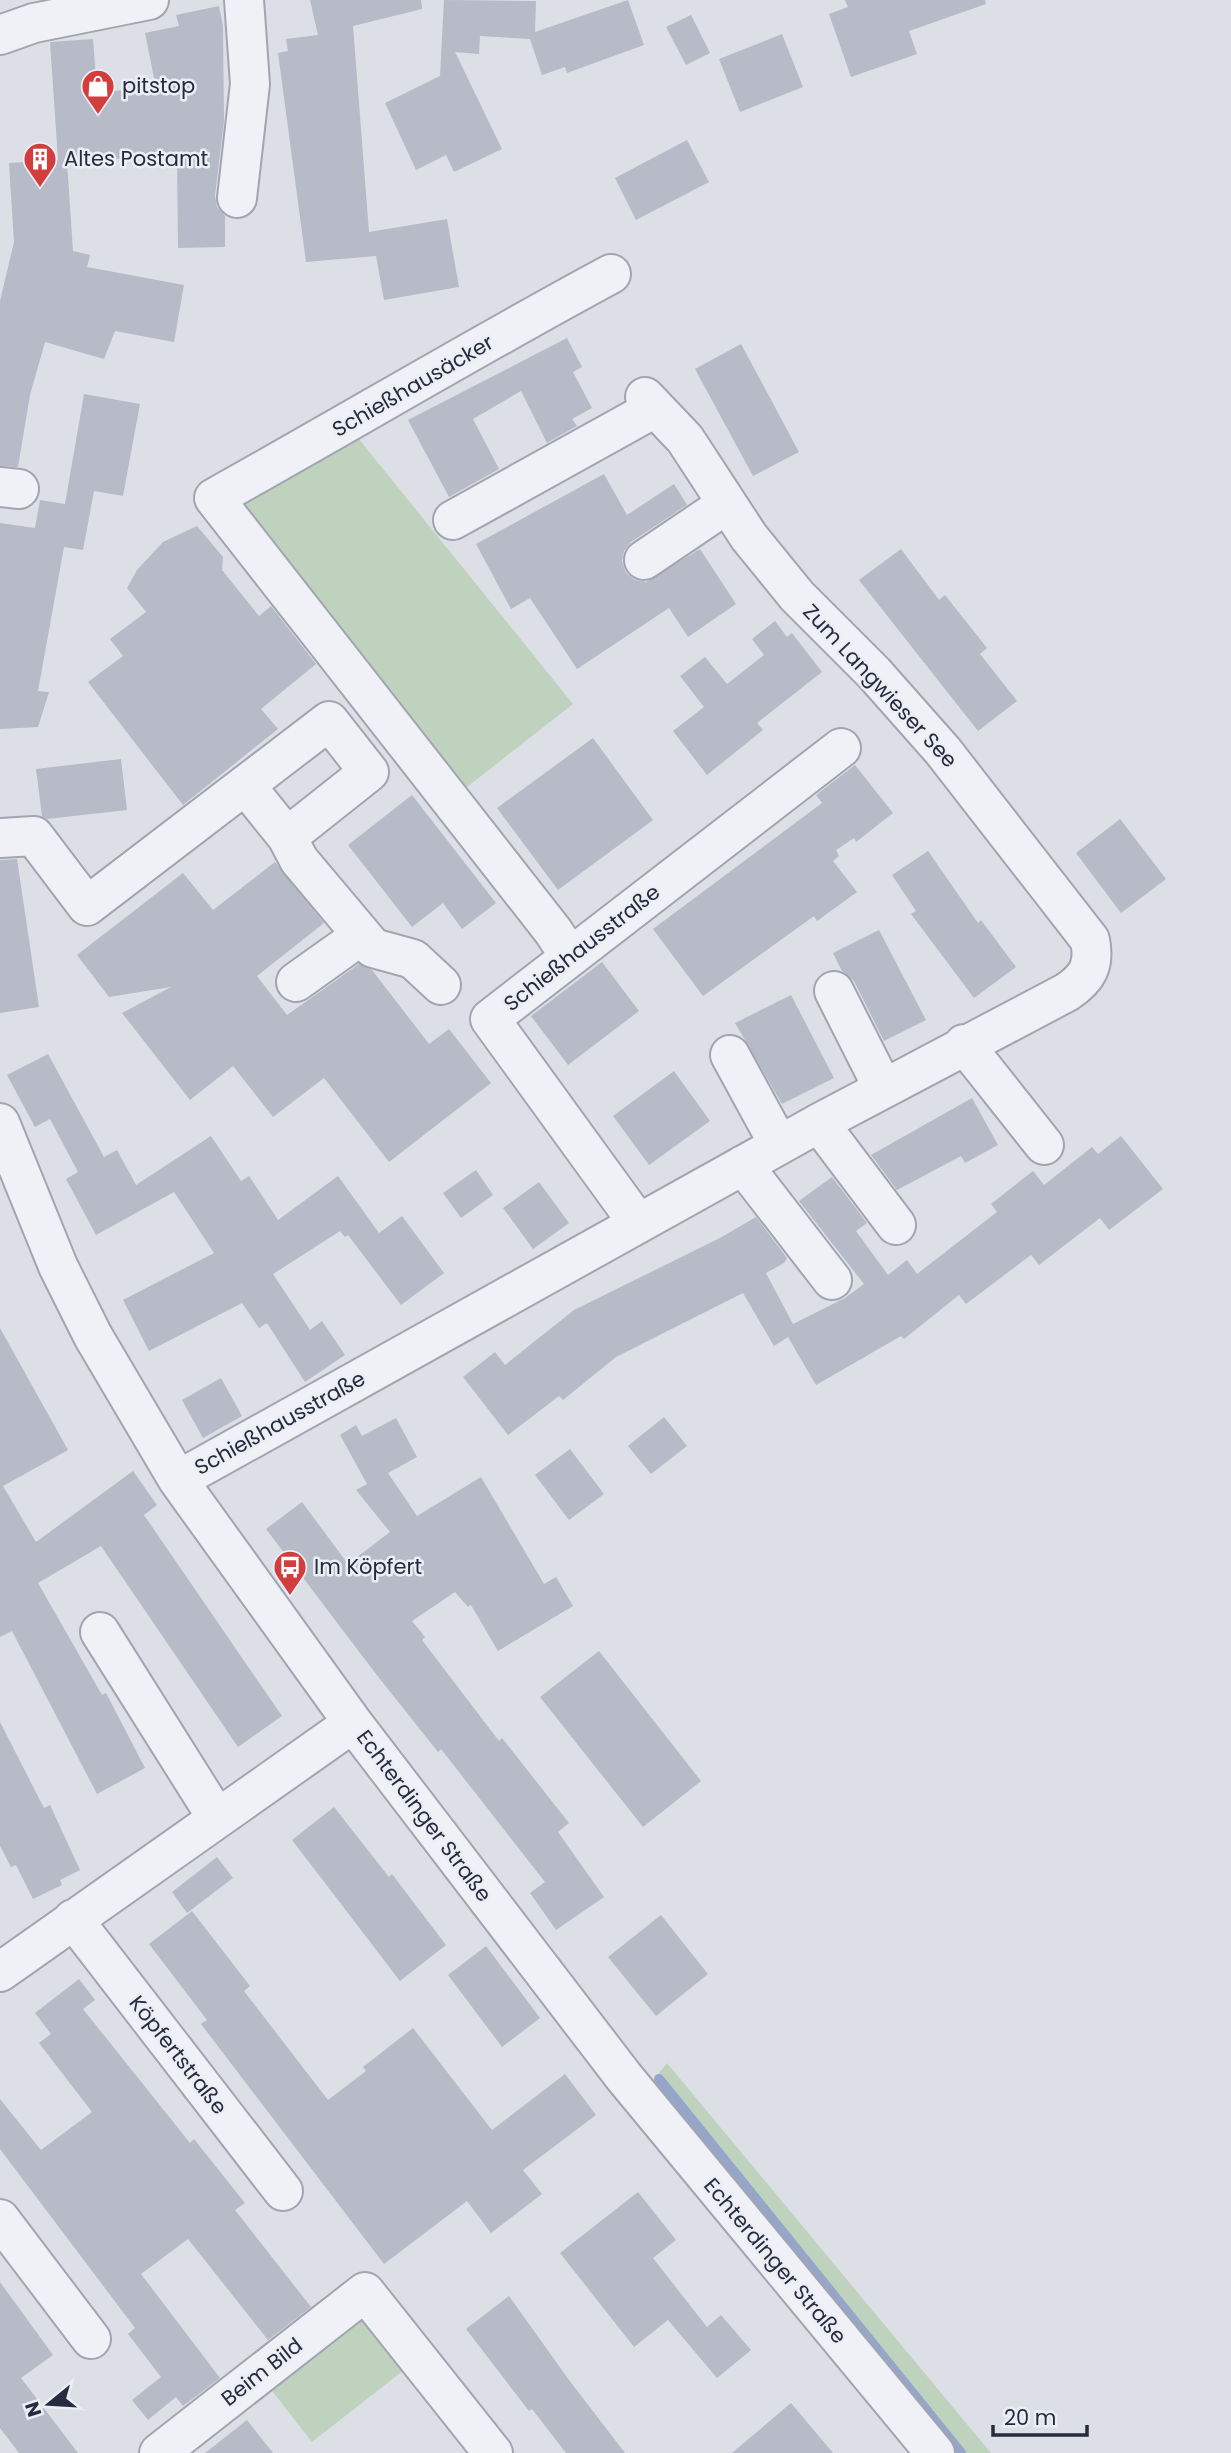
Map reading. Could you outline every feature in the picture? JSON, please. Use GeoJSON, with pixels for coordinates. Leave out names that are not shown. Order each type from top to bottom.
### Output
{"type":"FeatureCollection","features":[{"type":"Feature","properties":{"kind":"street"},"geometry":{"type":"LineString","coordinates":[[0,35],[34,23],[149,0]]}},
{"type":"Feature","properties":{"kind":"street"},"geometry":{"type":"LineString","coordinates":[[237,198],[250,84],[244,0]]}},
{"type":"Feature","properties":{"kind":"street","name":"Schießhausäcker"},"geometry":{"type":"LineString","coordinates":[[570,957],[553,931],[214,498],[387,402],[536,313],[611,274]]}},
{"type":"Feature","properties":{"kind":"street","name":"Zum Langwieser See"},"geometry":{"type":"LineString","coordinates":[[453,520],[650,402],[685,439],[749,537],[797,596],[874,673],[943,751],[1090,940],[1094,960],[1083,981]]}},
{"type":"Feature","properties":{"kind":"street"},"geometry":{"type":"LineString","coordinates":[[644,559],[727,504]]}},
{"type":"Feature","properties":{"kind":"street"},"geometry":{"type":"LineString","coordinates":[[0,838],[34,836],[87,906],[329,721],[369,772],[287,837]]}},
{"type":"Feature","properties":{"kind":"street","name":"Schießhausstraße"},"geometry":{"type":"LineString","coordinates":[[638,1223],[490,1019],[841,748]]}},
{"type":"Feature","properties":{"kind":"street"},"geometry":{"type":"LineString","coordinates":[[246,785],[287,837],[299,860],[373,948],[413,959],[441,985]]}},
{"type":"Feature","properties":{"kind":"street"},"geometry":{"type":"LineString","coordinates":[[296,982],[362,935]]}},
{"type":"Feature","properties":{"kind":"street","name":"Schießhausstraße"},"geometry":{"type":"LineString","coordinates":[[178,1480],[819,1122],[1083,981]]}},
{"type":"Feature","properties":{"kind":"street"},"geometry":{"type":"LineString","coordinates":[[834,991],[883,1088]]}},
{"type":"Feature","properties":{"kind":"street"},"geometry":{"type":"LineString","coordinates":[[964,1044],[1044,1144]]}},
{"type":"Feature","properties":{"kind":"street"},"geometry":{"type":"LineString","coordinates":[[730,1055],[779,1145]]}},
{"type":"Feature","properties":{"kind":"street"},"geometry":{"type":"LineString","coordinates":[[819,1122],[896,1225]]}},
{"type":"Feature","properties":{"kind":"street","name":"Echterdinger Straße"},"geometry":{"type":"LineString","coordinates":[[0,1123],[58,1266],[93,1336],[178,1480],[353,1723],[624,2077],[934,2453]]}},
{"type":"Feature","properties":{"kind":"street"},"geometry":{"type":"LineString","coordinates":[[743,1165],[832,1280]]}},
{"type":"Feature","properties":{"kind":"street"},"geometry":{"type":"LineString","coordinates":[[100,1632],[217,1818]]}},
{"type":"Feature","properties":{"kind":"street"},"geometry":{"type":"LineString","coordinates":[[4,1960],[73,1919],[353,1723]]}},
{"type":"Feature","properties":{"kind":"street","name":"Köpfertstraße"},"geometry":{"type":"LineString","coordinates":[[73,1919],[283,2190]]}},
{"type":"Feature","properties":{"kind":"street"},"geometry":{"type":"LineString","coordinates":[[0,2218],[91,2339]]}},
{"type":"Feature","properties":{"kind":"street","name":"Beim Bild"},"geometry":{"type":"LineString","coordinates":[[159,2453],[365,2292],[493,2453]]}},
{"type":"Feature","properties":{"kind":"green space"},"geometry":{"type":"Polygon","coordinates":[[[350,428],[573,704],[458,794],[221,499],[350,428]]]}},
{"type":"Feature","properties":{"kind":"green space"},"geometry":{"type":"Polygon","coordinates":[[[667,2063],[991,2453],[948,2453],[652,2082],[667,2063]]]}},
{"type":"Feature","properties":{"kind":"green space"},"geometry":{"type":"Polygon","coordinates":[[[365,2292],[418,2359],[312,2442],[259,2374],[365,2292]]]}},
{"type":"Feature","properties":{"kind":"building"},"geometry":{"type":"Polygon","coordinates":[[[310,0],[421,0],[422,9],[353,26],[369,232],[447,219],[459,287],[384,300],[376,256],[306,262],[278,53],[288,51],[286,39],[318,35],[310,0]]]}},
{"type":"Feature","properties":{"kind":"building"},"geometry":{"type":"Polygon","coordinates":[[[444,0],[536,1],[535,32],[628,0],[644,45],[567,73],[565,67],[542,75],[530,39],[480,36],[479,54],[455,52],[502,149],[454,172],[446,155],[416,170],[385,103],[440,76],[444,0]]]}},
{"type":"Feature","properties":{"kind":"building"},"geometry":{"type":"Polygon","coordinates":[[[845,0],[985,0],[986,4],[909,31],[917,54],[851,77],[829,14],[848,7],[845,0]]]}},
{"type":"Feature","properties":{"kind":"building"},"geometry":{"type":"Polygon","coordinates":[[[219,6],[223,26],[224,121],[215,196],[217,207],[225,216],[225,247],[178,248],[177,155],[67,162],[73,251],[90,255],[87,267],[184,285],[174,342],[115,331],[104,359],[45,342],[30,395],[18,467],[0,466],[0,301],[14,242],[9,163],[58,160],[50,42],[93,39],[97,92],[156,88],[145,33],[179,26],[176,15],[219,6]]]}},
{"type":"Feature","properties":{"kind":"building"},"geometry":{"type":"Polygon","coordinates":[[[691,15],[710,53],[686,65],[666,27],[691,15]]]}},
{"type":"Feature","properties":{"kind":"building"},"geometry":{"type":"Polygon","coordinates":[[[782,34],[803,87],[740,112],[719,59],[782,34]]]}},
{"type":"Feature","properties":{"kind":"building"},"geometry":{"type":"Polygon","coordinates":[[[687,140],[709,182],[636,220],[615,178],[687,140]]]}},
{"type":"Feature","properties":{"kind":"building"},"geometry":{"type":"Polygon","coordinates":[[[567,338],[582,367],[573,372],[592,408],[572,419],[577,426],[547,443],[521,391],[473,419],[499,469],[449,497],[408,420],[567,338]]]}},
{"type":"Feature","properties":{"kind":"building"},"geometry":{"type":"Polygon","coordinates":[[[741,344],[799,452],[753,476],[695,369],[741,344]]]}},
{"type":"Feature","properties":{"kind":"building"},"geometry":{"type":"Polygon","coordinates":[[[84,394],[140,404],[123,496],[94,491],[83,550],[64,547],[38,691],[49,692],[38,727],[0,729],[0,523],[35,528],[40,500],[65,504],[84,394]]]}},
{"type":"Feature","properties":{"kind":"building"},"geometry":{"type":"Polygon","coordinates":[[[604,474],[627,515],[674,484],[687,505],[631,542],[624,551],[622,561],[626,573],[635,580],[646,582],[700,549],[736,604],[688,637],[669,608],[577,669],[530,598],[511,609],[476,544],[604,474]]]}},
{"type":"Feature","properties":{"kind":"building"},"geometry":{"type":"Polygon","coordinates":[[[197,526],[223,557],[222,570],[259,616],[271,606],[316,664],[261,709],[278,729],[183,805],[88,682],[123,656],[110,639],[146,612],[127,588],[137,570],[163,542],[197,526]]]}},
{"type":"Feature","properties":{"kind":"building"},"geometry":{"type":"Polygon","coordinates":[[[901,549],[939,600],[945,595],[987,648],[980,654],[1017,701],[978,731],[859,580],[901,549]]]}},
{"type":"Feature","properties":{"kind":"building"},"geometry":{"type":"Polygon","coordinates":[[[775,621],[787,637],[792,633],[822,672],[757,723],[763,730],[707,775],[673,731],[704,707],[680,676],[705,657],[727,684],[764,655],[752,639],[775,621]]]}},
{"type":"Feature","properties":{"kind":"building"},"geometry":{"type":"Polygon","coordinates":[[[593,738],[653,820],[558,890],[497,808],[593,738]]]}},
{"type":"Feature","properties":{"kind":"building"},"geometry":{"type":"Polygon","coordinates":[[[121,759],[127,810],[47,819],[42,816],[36,769],[121,759]]]}},
{"type":"Feature","properties":{"kind":"building"},"geometry":{"type":"Polygon","coordinates":[[[855,765],[893,813],[856,842],[854,838],[836,850],[839,856],[833,861],[857,892],[817,921],[814,916],[703,996],[653,929],[822,803],[816,795],[855,765]]]}},
{"type":"Feature","properties":{"kind":"building"},"geometry":{"type":"Polygon","coordinates":[[[412,795],[496,903],[462,929],[443,903],[412,927],[348,845],[412,795]]]}},
{"type":"Feature","properties":{"kind":"building"},"geometry":{"type":"Polygon","coordinates":[[[1120,819],[1166,879],[1121,913],[1076,853],[1120,819]]]}},
{"type":"Feature","properties":{"kind":"building"},"geometry":{"type":"Polygon","coordinates":[[[928,851],[978,923],[981,920],[1016,967],[974,998],[911,914],[916,911],[892,875],[928,851]]]}},
{"type":"Feature","properties":{"kind":"building"},"geometry":{"type":"Polygon","coordinates":[[[17,859],[39,1007],[0,1013],[0,860],[17,859]]]}},
{"type":"Feature","properties":{"kind":"building"},"geometry":{"type":"Polygon","coordinates":[[[275,862],[324,923],[257,976],[287,1015],[359,964],[372,970],[429,1044],[449,1029],[491,1083],[389,1162],[324,1078],[273,1117],[233,1066],[190,1100],[122,1013],[171,987],[109,997],[77,955],[183,873],[213,910],[275,862]]]}},
{"type":"Feature","properties":{"kind":"building"},"geometry":{"type":"Polygon","coordinates":[[[879,930],[926,1020],[884,1041],[854,981],[842,971],[833,953],[879,930]]]}},
{"type":"Feature","properties":{"kind":"building"},"geometry":{"type":"Polygon","coordinates":[[[602,962],[639,1011],[568,1065],[531,1016],[602,962]]]}},
{"type":"Feature","properties":{"kind":"building"},"geometry":{"type":"Polygon","coordinates":[[[791,995],[834,1078],[782,1104],[735,1023],[791,995]]]}},
{"type":"Feature","properties":{"kind":"building"},"geometry":{"type":"Polygon","coordinates":[[[48,1054],[104,1157],[117,1150],[136,1185],[211,1136],[241,1181],[249,1176],[278,1220],[338,1176],[379,1233],[402,1216],[444,1273],[401,1305],[348,1235],[345,1237],[340,1231],[273,1274],[310,1330],[322,1321],[345,1355],[305,1382],[267,1323],[259,1328],[242,1303],[149,1351],[123,1300],[214,1253],[174,1192],[96,1235],[66,1179],[78,1172],[50,1119],[35,1127],[7,1075],[48,1054]]]}},
{"type":"Feature","properties":{"kind":"building"},"geometry":{"type":"Polygon","coordinates":[[[674,1071],[710,1121],[649,1165],[613,1116],[674,1071]]]}},
{"type":"Feature","properties":{"kind":"building"},"geometry":{"type":"Polygon","coordinates":[[[972,1098],[998,1145],[965,1163],[961,1156],[897,1190],[871,1155],[972,1098]]]}},
{"type":"Feature","properties":{"kind":"building"},"geometry":{"type":"Polygon","coordinates":[[[1121,1136],[1163,1189],[1109,1230],[1100,1218],[1039,1265],[1031,1255],[966,1304],[959,1295],[904,1339],[901,1336],[816,1385],[788,1337],[774,1346],[743,1293],[616,1357],[563,1400],[559,1396],[508,1435],[463,1377],[495,1352],[505,1365],[574,1310],[720,1238],[756,1217],[787,1258],[784,1263],[766,1273],[793,1324],[845,1298],[864,1284],[799,1201],[832,1177],[867,1223],[856,1231],[888,1275],[907,1260],[917,1274],[997,1212],[991,1204],[1033,1171],[1044,1185],[1092,1147],[1098,1154],[1121,1136]]]}},
{"type":"Feature","properties":{"kind":"building"},"geometry":{"type":"Polygon","coordinates":[[[476,1170],[493,1195],[461,1218],[443,1193],[476,1170]]]}},
{"type":"Feature","properties":{"kind":"building"},"geometry":{"type":"Polygon","coordinates":[[[539,1182],[569,1223],[533,1249],[503,1208],[539,1182]]]}},
{"type":"Feature","properties":{"kind":"building"},"geometry":{"type":"Polygon","coordinates":[[[0,1328],[68,1450],[3,1486],[36,1542],[133,1471],[157,1505],[144,1515],[282,1716],[238,1747],[101,1546],[38,1583],[102,1695],[106,1693],[145,1768],[97,1794],[12,1631],[0,1637],[0,1328]]]}},
{"type":"Feature","properties":{"kind":"building"},"geometry":{"type":"Polygon","coordinates":[[[221,1378],[242,1416],[203,1438],[182,1400],[221,1378]]]}},
{"type":"Feature","properties":{"kind":"building"},"geometry":{"type":"Polygon","coordinates":[[[664,1417],[687,1446],[651,1474],[628,1446],[664,1417]]]}},
{"type":"Feature","properties":{"kind":"building"},"geometry":{"type":"Polygon","coordinates":[[[396,1418],[417,1457],[388,1473],[417,1516],[481,1477],[544,1584],[556,1577],[573,1606],[498,1651],[471,1605],[468,1607],[455,1592],[412,1621],[425,1637],[422,1640],[499,1741],[502,1738],[569,1823],[558,1832],[604,1897],[556,1930],[530,1893],[545,1882],[441,1749],[438,1752],[376,1674],[266,1529],[302,1502],[348,1564],[390,1532],[356,1490],[367,1484],[340,1435],[356,1425],[362,1436],[396,1418]]]}},
{"type":"Feature","properties":{"kind":"building"},"geometry":{"type":"Polygon","coordinates":[[[570,1449],[604,1494],[569,1520],[535,1475],[570,1449]]]}},
{"type":"Feature","properties":{"kind":"building"},"geometry":{"type":"Polygon","coordinates":[[[599,1651],[701,1781],[643,1827],[540,1697],[599,1651]]]}},
{"type":"Feature","properties":{"kind":"building"},"geometry":{"type":"Polygon","coordinates":[[[0,1722],[44,1808],[50,1805],[80,1870],[60,1880],[62,1885],[33,1899],[16,1865],[11,1867],[0,1846],[0,1722]]]}},
{"type":"Feature","properties":{"kind":"building"},"geometry":{"type":"Polygon","coordinates":[[[334,1807],[389,1877],[392,1874],[446,1945],[400,1981],[292,1840],[334,1807]]]}},
{"type":"Feature","properties":{"kind":"building"},"geometry":{"type":"Polygon","coordinates":[[[217,1857],[233,1878],[187,1913],[172,1892],[217,1857]]]}},
{"type":"Feature","properties":{"kind":"building"},"geometry":{"type":"Polygon","coordinates":[[[192,1911],[250,1986],[244,1991],[328,2100],[366,2071],[363,2067],[413,2028],[492,2130],[565,2074],[596,2115],[523,2170],[542,2194],[491,2233],[467,2201],[384,2264],[201,2024],[207,2020],[149,1944],[192,1911]]]}},
{"type":"Feature","properties":{"kind":"building"},"geometry":{"type":"Polygon","coordinates":[[[661,1915],[708,1974],[656,2016],[608,1957],[661,1915]]]}},
{"type":"Feature","properties":{"kind":"building"},"geometry":{"type":"Polygon","coordinates":[[[486,1946],[540,2018],[502,2047],[448,1975],[486,1946]]]}},
{"type":"Feature","properties":{"kind":"building"},"geometry":{"type":"Polygon","coordinates":[[[79,1979],[95,2000],[83,2009],[190,2143],[194,2139],[245,2203],[235,2210],[311,2307],[268,2340],[188,2239],[141,2274],[220,2378],[183,2406],[176,2397],[148,2420],[132,2400],[161,2377],[128,2334],[135,2328],[0,2149],[0,2099],[41,2150],[92,2112],[39,2043],[51,2034],[35,2013],[79,1979]]]}},
{"type":"Feature","properties":{"kind":"building"},"geometry":{"type":"Polygon","coordinates":[[[638,2192],[676,2240],[653,2258],[707,2327],[721,2315],[751,2350],[717,2378],[668,2320],[634,2347],[560,2253],[638,2192]]]}},
{"type":"Feature","properties":{"kind":"building"},"geometry":{"type":"Polygon","coordinates":[[[0,2282],[53,2355],[21,2378],[78,2453],[19,2453],[0,2428],[0,2282]]]}},
{"type":"Feature","properties":{"kind":"building"},"geometry":{"type":"Polygon","coordinates":[[[509,2296],[625,2453],[566,2453],[532,2409],[529,2411],[466,2329],[509,2296]]]}},
{"type":"Feature","properties":{"kind":"building"},"geometry":{"type":"Polygon","coordinates":[[[791,2403],[833,2453],[732,2453],[791,2403]]]}},
{"type":"Feature","properties":{"kind":"building"},"geometry":{"type":"Polygon","coordinates":[[[247,2420],[273,2453],[205,2453],[247,2420]]]}},
{"type":"Feature","properties":{"kind":"waterway"},"geometry":{"type":"LineString","coordinates":[[659,2079],[961,2453]]}},
{"type":"Feature","properties":{"kind":"place","name":"pitstop"},"geometry":{"type":"Point","coordinates":[98,116]}},
{"type":"Feature","properties":{"kind":"place","name":"Altes Postamt"},"geometry":{"type":"Point","coordinates":[40,189]}},
{"type":"Feature","properties":{"kind":"place","name":"Im Köpfert"},"geometry":{"type":"Point","coordinates":[290,1597]}}]}
